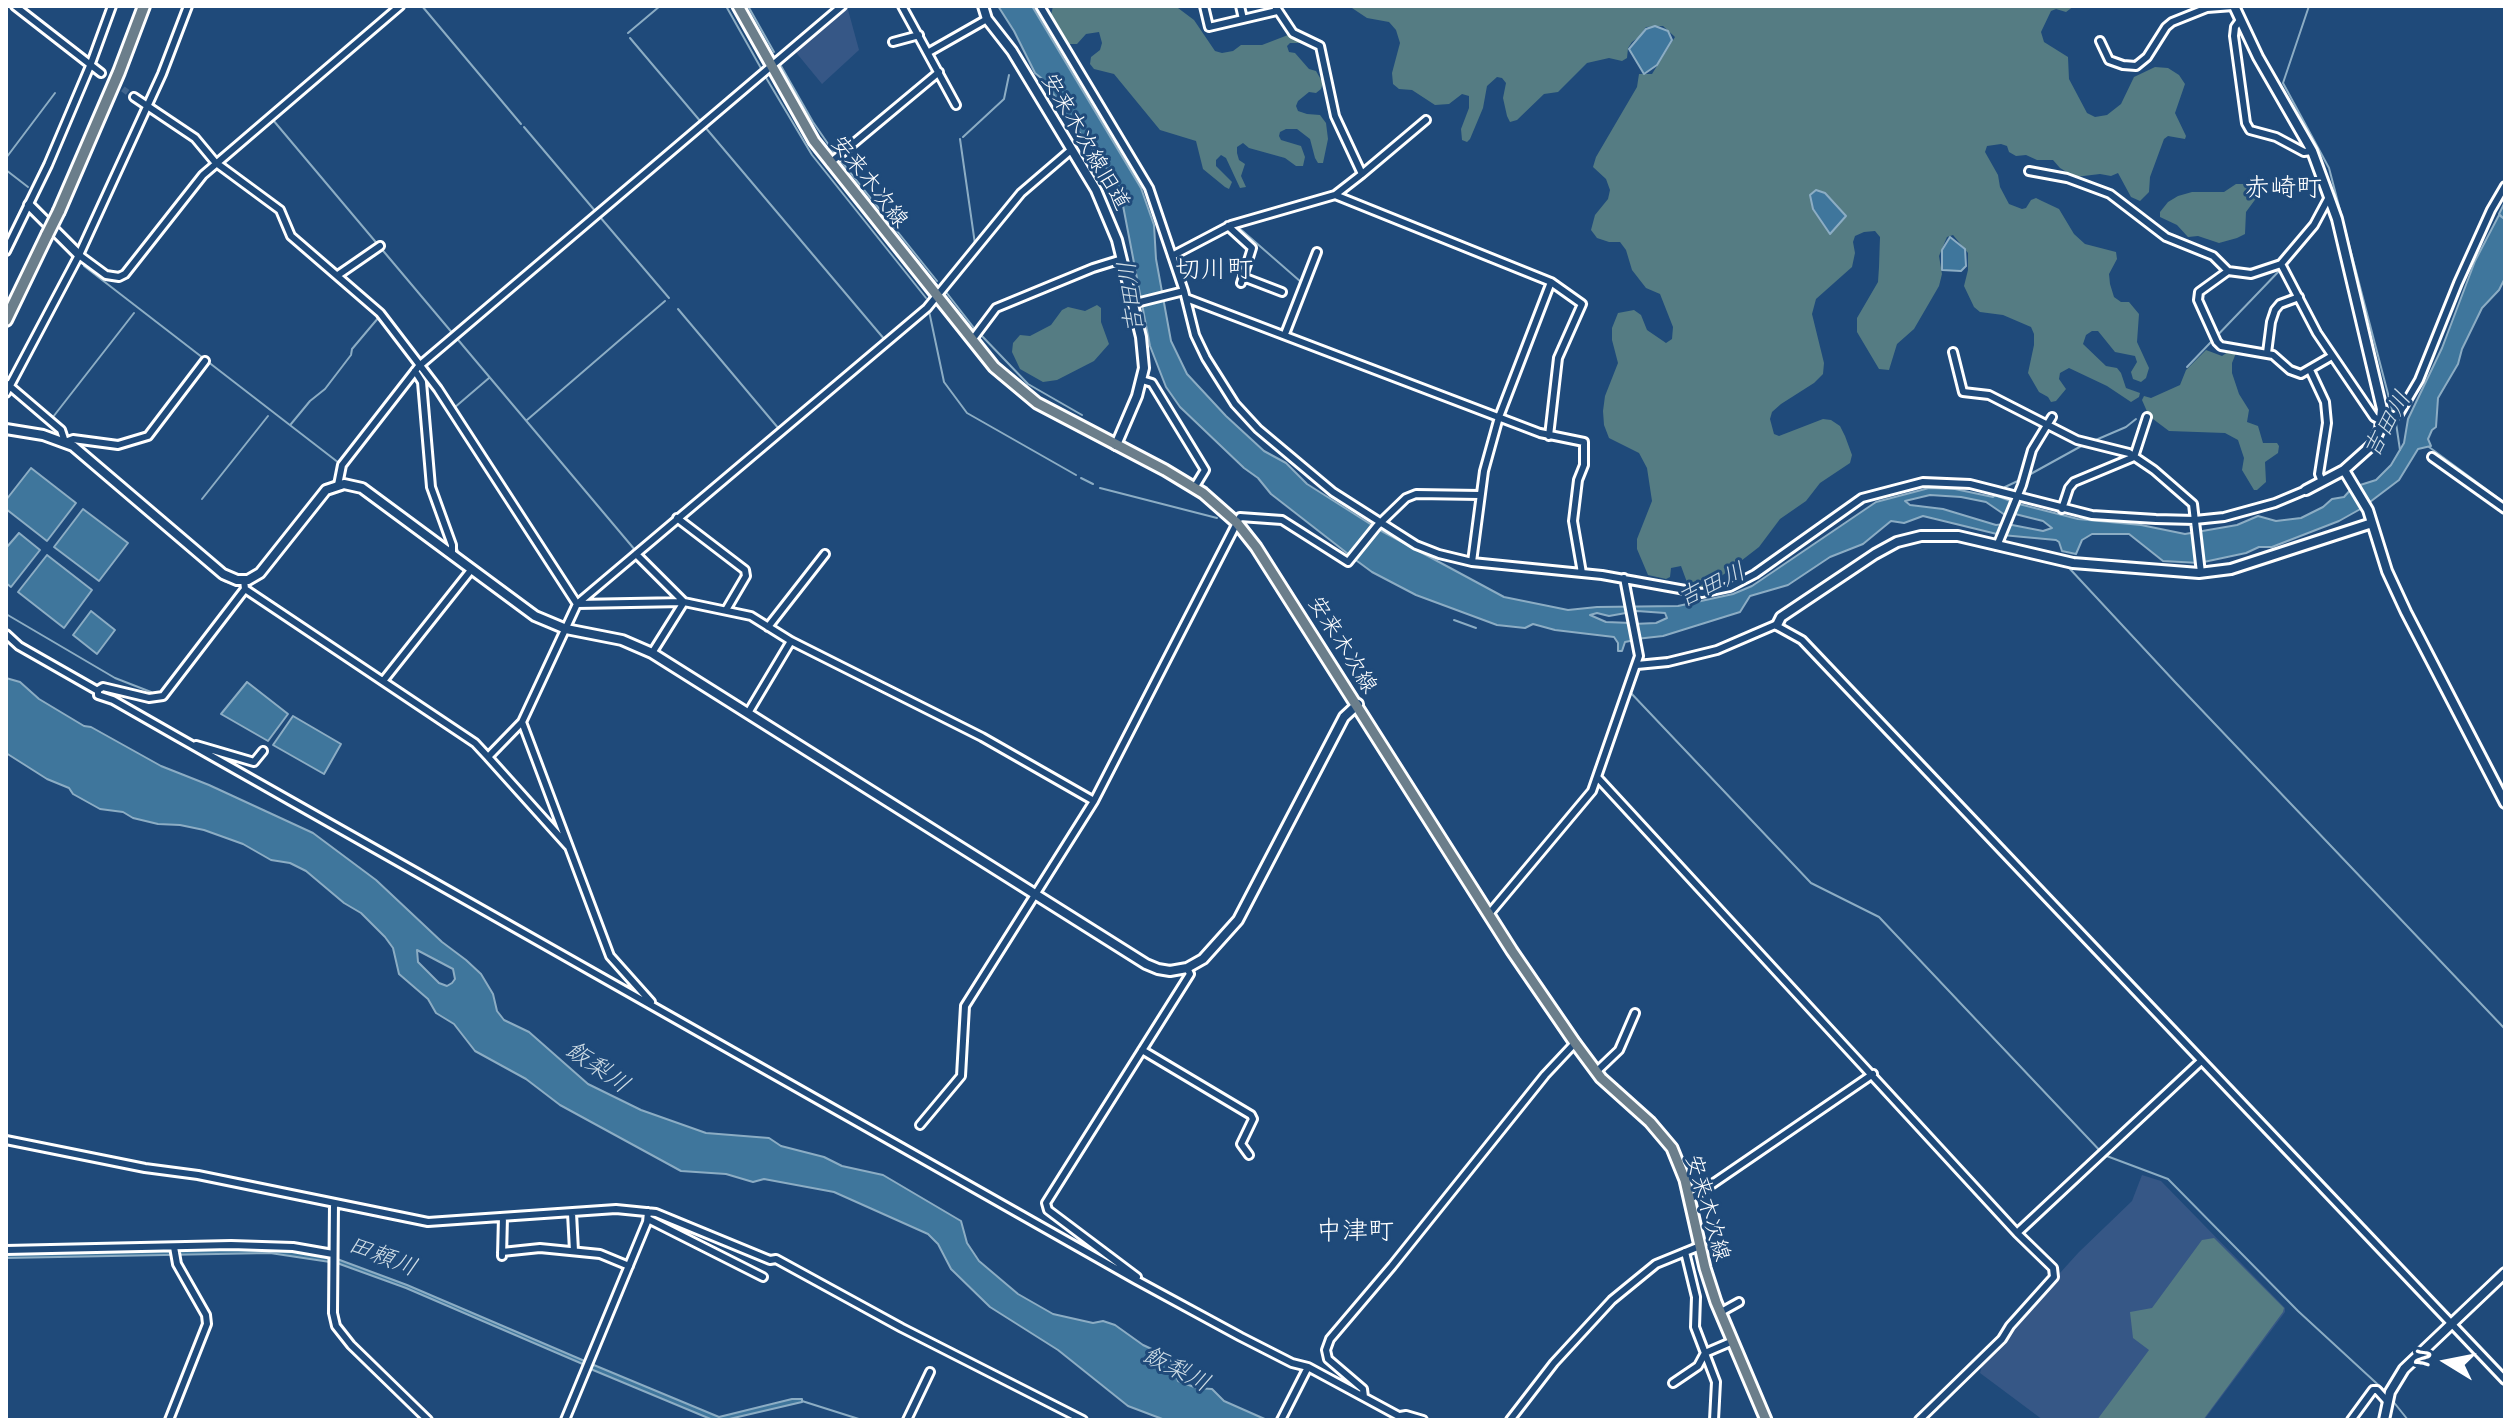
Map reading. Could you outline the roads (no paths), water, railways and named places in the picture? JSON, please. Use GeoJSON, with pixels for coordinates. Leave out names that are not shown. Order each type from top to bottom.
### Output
{"type":"FeatureCollection","features":[{"type":"Feature","properties":{"kind":"highway"},"geometry":{"type":"LineString","coordinates":[[6,320],[119,72],[141,6]]}},
{"type":"Feature","properties":{"kind":"highway"},"geometry":{"type":"LineString","coordinates":[[6,312],[46,234]]}},
{"type":"Feature","properties":{"kind":"main road","name":"安来木次線"},"geometry":{"type":"LineString","coordinates":[[738,6],[803,125],[994,367],[1037,403],[1194,488],[1237,523],[1256,547],[1489,914],[1575,1043],[1596,1072],[1666,1140],[1681,1167],[1700,1246],[1721,1312],[1766,1420]]}},
{"type":"Feature","properties":{"kind":"street"},"geometry":{"type":"LineString","coordinates":[[15,6],[101,73]]}},
{"type":"Feature","properties":{"kind":"street"},"geometry":{"type":"LineString","coordinates":[[6,251],[90,66],[112,6]]}},
{"type":"Feature","properties":{"kind":"street"},"geometry":{"type":"LineString","coordinates":[[65,442],[61,430],[7,387],[79,255],[148,106],[188,6]]}},
{"type":"Feature","properties":{"kind":"street"},"geometry":{"type":"LineString","coordinates":[[29,205],[79,255],[106,275],[115,278],[122,276],[215,162],[400,6]]}},
{"type":"Feature","properties":{"kind":"street"},"geometry":{"type":"LineString","coordinates":[[338,485],[340,467],[417,368],[842,6]]}},
{"type":"Feature","properties":{"kind":"street"},"geometry":{"type":"LineString","coordinates":[[902,6],[956,105]]}},
{"type":"Feature","properties":{"kind":"street","name":"安来木次線旧道"},"geometry":{"type":"LineString","coordinates":[[983,6],[987,19],[1012,51],[1107,212],[1122,259],[1135,303],[1143,352],[1142,380],[1116,445]]}},
{"type":"Feature","properties":{"kind":"street"},"geometry":{"type":"LineString","coordinates":[[1040,6],[1149,188],[1200,345],[1241,411],[1311,474],[1378,526],[1416,545],[1472,562],[1624,578],[1697,593],[1730,587],[1755,574],[1862,498],[1914,483],[1954,482],[2108,517],[2195,522],[2275,503],[2306,490],[2345,472],[2373,444],[2381,421],[2379,392],[2337,219],[2312,151],[2234,6],[2207,8],[2169,24],[2151,52],[2136,66],[2109,60],[2100,41]]}},
{"type":"Feature","properties":{"kind":"street"},"geometry":{"type":"LineString","coordinates":[[1204,6],[1209,27],[1276,8],[1293,33],[1320,46],[1335,116],[1362,174]]}},
{"type":"Feature","properties":{"kind":"street"},"geometry":{"type":"LineString","coordinates":[[1240,6],[1243,19]]}},
{"type":"Feature","properties":{"kind":"street"},"geometry":{"type":"LineString","coordinates":[[929,52],[987,19]]}},
{"type":"Feature","properties":{"kind":"street"},"geometry":{"type":"LineString","coordinates":[[2240,20],[2234,36],[2246,123],[2250,130],[2276,137],[2304,152],[2312,151]]}},
{"type":"Feature","properties":{"kind":"street"},"geometry":{"type":"LineString","coordinates":[[893,42],[919,35]]}},
{"type":"Feature","properties":{"kind":"street"},"geometry":{"type":"LineString","coordinates":[[830,163],[939,72]]}},
{"type":"Feature","properties":{"kind":"street"},"geometry":{"type":"LineString","coordinates":[[134,97],[195,138],[215,162],[280,210],[291,236],[380,313],[417,368],[438,389],[577,604]]}},
{"type":"Feature","properties":{"kind":"street"},"geometry":{"type":"LineString","coordinates":[[1172,256],[1228,226],[1335,195],[1426,120]]}},
{"type":"Feature","properties":{"kind":"street"},"geometry":{"type":"LineString","coordinates":[[488,757],[522,722],[577,604],[937,297],[1015,200],[1071,150]]}},
{"type":"Feature","properties":{"kind":"street"},"geometry":{"type":"LineString","coordinates":[[2029,171],[2067,178],[2110,194],[2166,237],[2213,256],[2228,271],[2251,274],[2283,267],[2314,225],[2329,197]]}},
{"type":"Feature","properties":{"kind":"street"},"geometry":{"type":"LineString","coordinates":[[2381,421],[2399,414],[2419,380],[2458,283],[2505,186]]}},
{"type":"Feature","properties":{"kind":"street"},"geometry":{"type":"LineString","coordinates":[[1335,195],[1551,282],[1582,304],[1558,358],[1549,436]]}},
{"type":"Feature","properties":{"kind":"street"},"geometry":{"type":"LineString","coordinates":[[1228,226],[1252,246],[1242,280],[1282,292]]}},
{"type":"Feature","properties":{"kind":"street"},"geometry":{"type":"LineString","coordinates":[[338,275],[380,246]]}},
{"type":"Feature","properties":{"kind":"street"},"geometry":{"type":"LineString","coordinates":[[1285,334],[1317,252]]}},
{"type":"Feature","properties":{"kind":"street"},"geometry":{"type":"LineString","coordinates":[[972,340],[996,308],[1122,259]]}},
{"type":"Feature","properties":{"kind":"street"},"geometry":{"type":"LineString","coordinates":[[2283,267],[2317,333],[2374,417],[2381,421]]}},
{"type":"Feature","properties":{"kind":"street"},"geometry":{"type":"LineString","coordinates":[[2228,271],[2197,295],[2204,317],[2221,346],[2273,355],[2294,372],[2302,374],[2332,356]]}},
{"type":"Feature","properties":{"kind":"street"},"geometry":{"type":"LineString","coordinates":[[1472,562],[1480,495],[1499,417],[1551,282]]}},
{"type":"Feature","properties":{"kind":"street"},"geometry":{"type":"LineString","coordinates":[[1135,303],[1183,293],[1549,436],[1584,443],[1584,465],[1578,480],[1573,521],[1582,573]]}},
{"type":"Feature","properties":{"kind":"street"},"geometry":{"type":"LineString","coordinates":[[2267,353],[2275,310],[2280,304],[2299,297]]}},
{"type":"Feature","properties":{"kind":"street"},"geometry":{"type":"LineString","coordinates":[[1953,352],[1961,391],[2000,400],[2089,443],[2134,457],[2193,504],[2201,570]]}},
{"type":"Feature","properties":{"kind":"street"},"geometry":{"type":"LineString","coordinates":[[65,442],[73,439],[118,445],[146,437],[205,361]]}},
{"type":"Feature","properties":{"kind":"street"},"geometry":{"type":"LineString","coordinates":[[417,368],[422,382],[431,487],[452,545],[452,555]]}},
{"type":"Feature","properties":{"kind":"street"},"geometry":{"type":"LineString","coordinates":[[2310,370],[2326,409],[2327,429],[2319,474],[2322,482]]}},
{"type":"Feature","properties":{"kind":"street"},"geometry":{"type":"LineString","coordinates":[[1142,380],[1152,383],[1205,470],[1194,488]]}},
{"type":"Feature","properties":{"kind":"street"},"geometry":{"type":"LineString","coordinates":[[1998,543],[2032,450],[2052,417]]}},
{"type":"Feature","properties":{"kind":"street"},"geometry":{"type":"LineString","coordinates":[[2062,509],[2074,482],[2134,457],[2147,417]]}},
{"type":"Feature","properties":{"kind":"street"},"geometry":{"type":"LineString","coordinates":[[6,429],[65,442],[83,454],[223,574],[245,585],[475,743],[568,846]]}},
{"type":"Feature","properties":{"kind":"street"},"geometry":{"type":"LineString","coordinates":[[2432,457],[2505,509]]}},
{"type":"Feature","properties":{"kind":"street"},"geometry":{"type":"LineString","coordinates":[[2345,472],[2368,510],[2396,591],[2505,803]]}},
{"type":"Feature","properties":{"kind":"street"},"geometry":{"type":"LineString","coordinates":[[98,691],[103,687],[149,698],[163,696],[245,585],[260,573],[319,496],[330,487],[353,485],[370,493],[522,608],[566,629],[622,640],[652,653],[1146,964],[1170,971],[1187,968],[1203,959],[1238,920],[1344,717],[1358,704]]}},
{"type":"Feature","properties":{"kind":"street"},"geometry":{"type":"LineString","coordinates":[[920,1125],[960,1078],[965,1006],[1094,801],[1237,523],[1244,515],[1282,520],[1343,561],[1351,560],[1400,503],[1416,494],[1480,495]]}},
{"type":"Feature","properties":{"kind":"street"},"geometry":{"type":"LineString","coordinates":[[677,518],[712,542],[746,572],[726,610]]}},
{"type":"Feature","properties":{"kind":"street"},"geometry":{"type":"LineString","coordinates":[[1637,665],[1699,656],[1777,625],[1781,617],[1875,554],[1897,542],[1921,536],[1946,534],[1998,543],[2073,563],[2201,570],[2240,566],[2372,523]]}},
{"type":"Feature","properties":{"kind":"street"},"geometry":{"type":"LineString","coordinates":[[636,554],[684,602]]}},
{"type":"Feature","properties":{"kind":"street"},"geometry":{"type":"LineString","coordinates":[[768,627],[825,554]]}},
{"type":"Feature","properties":{"kind":"street"},"geometry":{"type":"LineString","coordinates":[[383,681],[471,570]]}},
{"type":"Feature","properties":{"kind":"street"},"geometry":{"type":"LineString","coordinates":[[1489,914],[1590,793],[1597,777],[1639,656],[1624,578]]}},
{"type":"Feature","properties":{"kind":"street"},"geometry":{"type":"LineString","coordinates":[[577,604],[684,602],[748,614],[791,641],[969,731],[1094,801]]}},
{"type":"Feature","properties":{"kind":"street"},"geometry":{"type":"LineString","coordinates":[[652,653],[684,602]]}},
{"type":"Feature","properties":{"kind":"street"},"geometry":{"type":"LineString","coordinates":[[1777,625],[1802,640],[2505,1380]]}},
{"type":"Feature","properties":{"kind":"street"},"geometry":{"type":"LineString","coordinates":[[6,636],[98,691],[100,696],[113,700],[193,745],[1146,1285],[1403,1418],[1406,1415],[1423,1420]]}},
{"type":"Feature","properties":{"kind":"street"},"geometry":{"type":"LineString","coordinates":[[748,713],[791,641]]}},
{"type":"Feature","properties":{"kind":"street"},"geometry":{"type":"LineString","coordinates":[[522,722],[610,956],[659,1010]]}},
{"type":"Feature","properties":{"kind":"street"},"geometry":{"type":"LineString","coordinates":[[193,745],[254,762],[263,751]]}},
{"type":"Feature","properties":{"kind":"street"},"geometry":{"type":"LineString","coordinates":[[1597,777],[2017,1233],[2053,1268],[2054,1277],[2002,1339],[1919,1420]]}},
{"type":"Feature","properties":{"kind":"street"},"geometry":{"type":"LineString","coordinates":[[1146,1285],[1048,1210],[1046,1203],[1190,974],[1187,968]]}},
{"type":"Feature","properties":{"kind":"street"},"geometry":{"type":"LineString","coordinates":[[1596,1072],[1619,1050],[1635,1013]]}},
{"type":"Feature","properties":{"kind":"street"},"geometry":{"type":"LineString","coordinates":[[1364,1397],[1363,1389],[1328,1359],[1326,1350],[1330,1339],[1545,1075],[1575,1043]]}},
{"type":"Feature","properties":{"kind":"street"},"geometry":{"type":"LineString","coordinates":[[1142,1050],[1251,1115],[1253,1119],[1241,1144],[1249,1155]]}},
{"type":"Feature","properties":{"kind":"street"},"geometry":{"type":"LineString","coordinates":[[2017,1233],[2201,1061]]}},
{"type":"Feature","properties":{"kind":"street"},"geometry":{"type":"LineString","coordinates":[[1689,1200],[1873,1074]]}},
{"type":"Feature","properties":{"kind":"street"},"geometry":{"type":"LineString","coordinates":[[6,1140],[428,1222],[616,1209],[671,1218],[770,1260],[776,1259],[902,1328],[1083,1420]]}},
{"type":"Feature","properties":{"kind":"street"},"geometry":{"type":"LineString","coordinates":[[334,1204],[333,1313],[339,1331],[419,1416],[428,1420]]}},
{"type":"Feature","properties":{"kind":"street"},"geometry":{"type":"LineString","coordinates":[[572,1213],[574,1251]]}},
{"type":"Feature","properties":{"kind":"street"},"geometry":{"type":"LineString","coordinates":[[565,1420],[648,1215]]}},
{"type":"Feature","properties":{"kind":"street"},"geometry":{"type":"LineString","coordinates":[[648,1215],[763,1277]]}},
{"type":"Feature","properties":{"kind":"street"},"geometry":{"type":"LineString","coordinates":[[503,1217],[502,1254],[536,1248],[574,1251],[600,1254],[629,1266]]}},
{"type":"Feature","properties":{"kind":"street"},"geometry":{"type":"LineString","coordinates":[[6,1250],[175,1251],[265,1246],[333,1255]]}},
{"type":"Feature","properties":{"kind":"street"},"geometry":{"type":"LineString","coordinates":[[1510,1420],[1554,1363],[1612,1300],[1645,1271],[1700,1246]]}},
{"type":"Feature","properties":{"kind":"street"},"geometry":{"type":"LineString","coordinates":[[169,1420],[204,1336],[207,1319],[175,1251]]}},
{"type":"Feature","properties":{"kind":"street"},"geometry":{"type":"LineString","coordinates":[[1685,1252],[1696,1297],[1695,1327],[1716,1382],[1714,1420]]}},
{"type":"Feature","properties":{"kind":"street"},"geometry":{"type":"LineString","coordinates":[[2384,1420],[2388,1398],[2404,1369],[2505,1273]]}},
{"type":"Feature","properties":{"kind":"street"},"geometry":{"type":"LineString","coordinates":[[1721,1312],[1739,1302]]}},
{"type":"Feature","properties":{"kind":"street"},"geometry":{"type":"LineString","coordinates":[[1673,1383],[1698,1366],[1705,1353],[1733,1341]]}},
{"type":"Feature","properties":{"kind":"street"},"geometry":{"type":"LineString","coordinates":[[1281,1420],[1307,1370]]}},
{"type":"Feature","properties":{"kind":"street"},"geometry":{"type":"LineString","coordinates":[[907,1420],[930,1372]]}},
{"type":"Feature","properties":{"kind":"street"},"geometry":{"type":"LineString","coordinates":[[2351,1420],[2373,1390],[2388,1398]]}},
{"type":"Feature","properties":{"kind":"waterway"},"geometry":{"type":"LineString","coordinates":[[270,114],[395,6]]}},
{"type":"Feature","properties":{"kind":"waterway"},"geometry":{"type":"LineString","coordinates":[[422,6],[521,124]]}},
{"type":"Feature","properties":{"kind":"waterway"},"geometry":{"type":"LineString","coordinates":[[628,33],[660,6]]}},
{"type":"Feature","properties":{"kind":"waterway"},"geometry":{"type":"LineString","coordinates":[[726,6],[762,70]]}},
{"type":"Feature","properties":{"kind":"waterway"},"geometry":{"type":"LineString","coordinates":[[748,6],[774,52]]}},
{"type":"Feature","properties":{"kind":"waterway","name":"吉田川"},"geometry":{"type":"LineString","coordinates":[[2309,6],[2283,83],[2329,168],[2393,413]]}},
{"type":"Feature","properties":{"kind":"waterway"},"geometry":{"type":"LineString","coordinates":[[630,38],[701,122]]}},
{"type":"Feature","properties":{"kind":"waterway"},"geometry":{"type":"LineString","coordinates":[[781,66],[835,154]]}},
{"type":"Feature","properties":{"kind":"waterway"},"geometry":{"type":"LineString","coordinates":[[963,137],[1004,99],[1009,75]]}},
{"type":"Feature","properties":{"kind":"waterway"},"geometry":{"type":"LineString","coordinates":[[765,76],[812,155],[926,298]]}},
{"type":"Feature","properties":{"kind":"waterway"},"geometry":{"type":"LineString","coordinates":[[6,158],[55,93]]}},
{"type":"Feature","properties":{"kind":"waterway"},"geometry":{"type":"LineString","coordinates":[[273,120],[635,550]]}},
{"type":"Feature","properties":{"kind":"waterway"},"geometry":{"type":"LineString","coordinates":[[524,127],[596,212]]}},
{"type":"Feature","properties":{"kind":"waterway"},"geometry":{"type":"LineString","coordinates":[[705,127],[885,340]]}},
{"type":"Feature","properties":{"kind":"waterway"},"geometry":{"type":"LineString","coordinates":[[960,139],[975,244]]}},
{"type":"Feature","properties":{"kind":"waterway"},"geometry":{"type":"LineString","coordinates":[[841,161],[937,281]]}},
{"type":"Feature","properties":{"kind":"waterway"},"geometry":{"type":"LineString","coordinates":[[6,170],[28,187]]}},
{"type":"Feature","properties":{"kind":"waterway"},"geometry":{"type":"LineString","coordinates":[[2285,264],[2305,243],[2329,206]]}},
{"type":"Feature","properties":{"kind":"waterway"},"geometry":{"type":"LineString","coordinates":[[600,217],[669,298]]}},
{"type":"Feature","properties":{"kind":"waterway"},"geometry":{"type":"LineString","coordinates":[[1238,227],[1301,282]]}},
{"type":"Feature","properties":{"kind":"waterway"},"geometry":{"type":"LineString","coordinates":[[84,266],[339,463]]}},
{"type":"Feature","properties":{"kind":"waterway"},"geometry":{"type":"LineString","coordinates":[[2187,367],[2281,269]]}},
{"type":"Feature","properties":{"kind":"waterway"},"geometry":{"type":"LineString","coordinates":[[946,292],[974,328]]}},
{"type":"Feature","properties":{"kind":"waterway"},"geometry":{"type":"LineString","coordinates":[[527,420],[665,301]]}},
{"type":"Feature","properties":{"kind":"waterway"},"geometry":{"type":"LineString","coordinates":[[678,309],[779,429]]}},
{"type":"Feature","properties":{"kind":"waterway"},"geometry":{"type":"LineString","coordinates":[[929,311],[944,382],[967,413],[1076,475]]}},
{"type":"Feature","properties":{"kind":"waterway"},"geometry":{"type":"LineString","coordinates":[[53,417],[134,313]]}},
{"type":"Feature","properties":{"kind":"waterway"},"geometry":{"type":"LineString","coordinates":[[291,424],[325,389],[351,355],[352,349],[379,317]]}},
{"type":"Feature","properties":{"kind":"waterway"},"geometry":{"type":"LineString","coordinates":[[981,335],[1028,384],[1082,415]]}},
{"type":"Feature","properties":{"kind":"waterway"},"geometry":{"type":"LineString","coordinates":[[419,370],[425,382]]}},
{"type":"Feature","properties":{"kind":"waterway"},"geometry":{"type":"LineString","coordinates":[[454,408],[489,378]]}},
{"type":"Feature","properties":{"kind":"waterway"},"geometry":{"type":"LineString","coordinates":[[202,499],[268,416]]}},
{"type":"Feature","properties":{"kind":"waterway"},"geometry":{"type":"LineString","coordinates":[[2091,442],[2126,427],[2136,419]]}},
{"type":"Feature","properties":{"kind":"waterway","name":"吉田川"},"geometry":{"type":"LineString","coordinates":[[2396,423],[2400,450]]}},
{"type":"Feature","properties":{"kind":"waterway"},"geometry":{"type":"LineString","coordinates":[[2027,476],[2085,444]]}},
{"type":"Feature","properties":{"kind":"waterway"},"geometry":{"type":"LineString","coordinates":[[2429,447],[2505,503]]}},
{"type":"Feature","properties":{"kind":"waterway"},"geometry":{"type":"LineString","coordinates":[[1081,478],[1093,484]]}},
{"type":"Feature","properties":{"kind":"waterway"},"geometry":{"type":"LineString","coordinates":[[2005,487],[2022,479]]}},
{"type":"Feature","properties":{"kind":"waterway"},"geometry":{"type":"LineString","coordinates":[[1100,488],[1217,518]]}},
{"type":"Feature","properties":{"kind":"waterway"},"geometry":{"type":"LineString","coordinates":[[160,526],[230,583]]}},
{"type":"Feature","properties":{"kind":"waterway"},"geometry":{"type":"LineString","coordinates":[[449,529],[458,551]]}},
{"type":"Feature","properties":{"kind":"waterway"},"geometry":{"type":"LineString","coordinates":[[2068,564],[2175,682],[2505,1029]]}},
{"type":"Feature","properties":{"kind":"waterway"},"geometry":{"type":"LineString","coordinates":[[6,614],[115,678],[151,692]]}},
{"type":"Feature","properties":{"kind":"waterway"},"geometry":{"type":"LineString","coordinates":[[1454,620],[1476,628]]}},
{"type":"Feature","properties":{"kind":"waterway"},"geometry":{"type":"LineString","coordinates":[[1629,691],[1811,883],[1879,917],[2104,1155],[2168,1179],[2298,1311],[2386,1392]]}},
{"type":"Feature","properties":{"kind":"waterway"},"geometry":{"type":"LineString","coordinates":[[2392,1400],[2408,1420]]}},
{"type":"Feature","properties":{"kind":"waterway"},"geometry":{"type":"LineString","coordinates":[[802,1401],[862,1420]]}},
{"type":"Feature","properties":{"kind":"tunnel"},"geometry":{"type":"LineString","coordinates":[[101,73],[134,97]]}},
{"type":"Feature","properties":{"kind":"district","name":"赤崎町"},"geometry":{"type":"Point","coordinates":[2283,189]}},
{"type":"Feature","properties":{"kind":"district","name":"切川町"},"geometry":{"type":"Point","coordinates":[1214,270]}},
{"type":"Feature","properties":{"kind":"district","name":"中津町"},"geometry":{"type":"Point","coordinates":[1355,1232]}},
{"type":"Feature","properties":{"kind":"water label","name":"飯梨川"},"geometry":{"type":"Point","coordinates":[597,1068]}},
{"type":"Feature","properties":{"kind":"water label","name":"田頼川"},"geometry":{"type":"Point","coordinates":[382,1257]}},
{"type":"Feature","properties":{"kind":"water label","name":"飯梨川"},"geometry":{"type":"Point","coordinates":[1176,1370]}}]}
